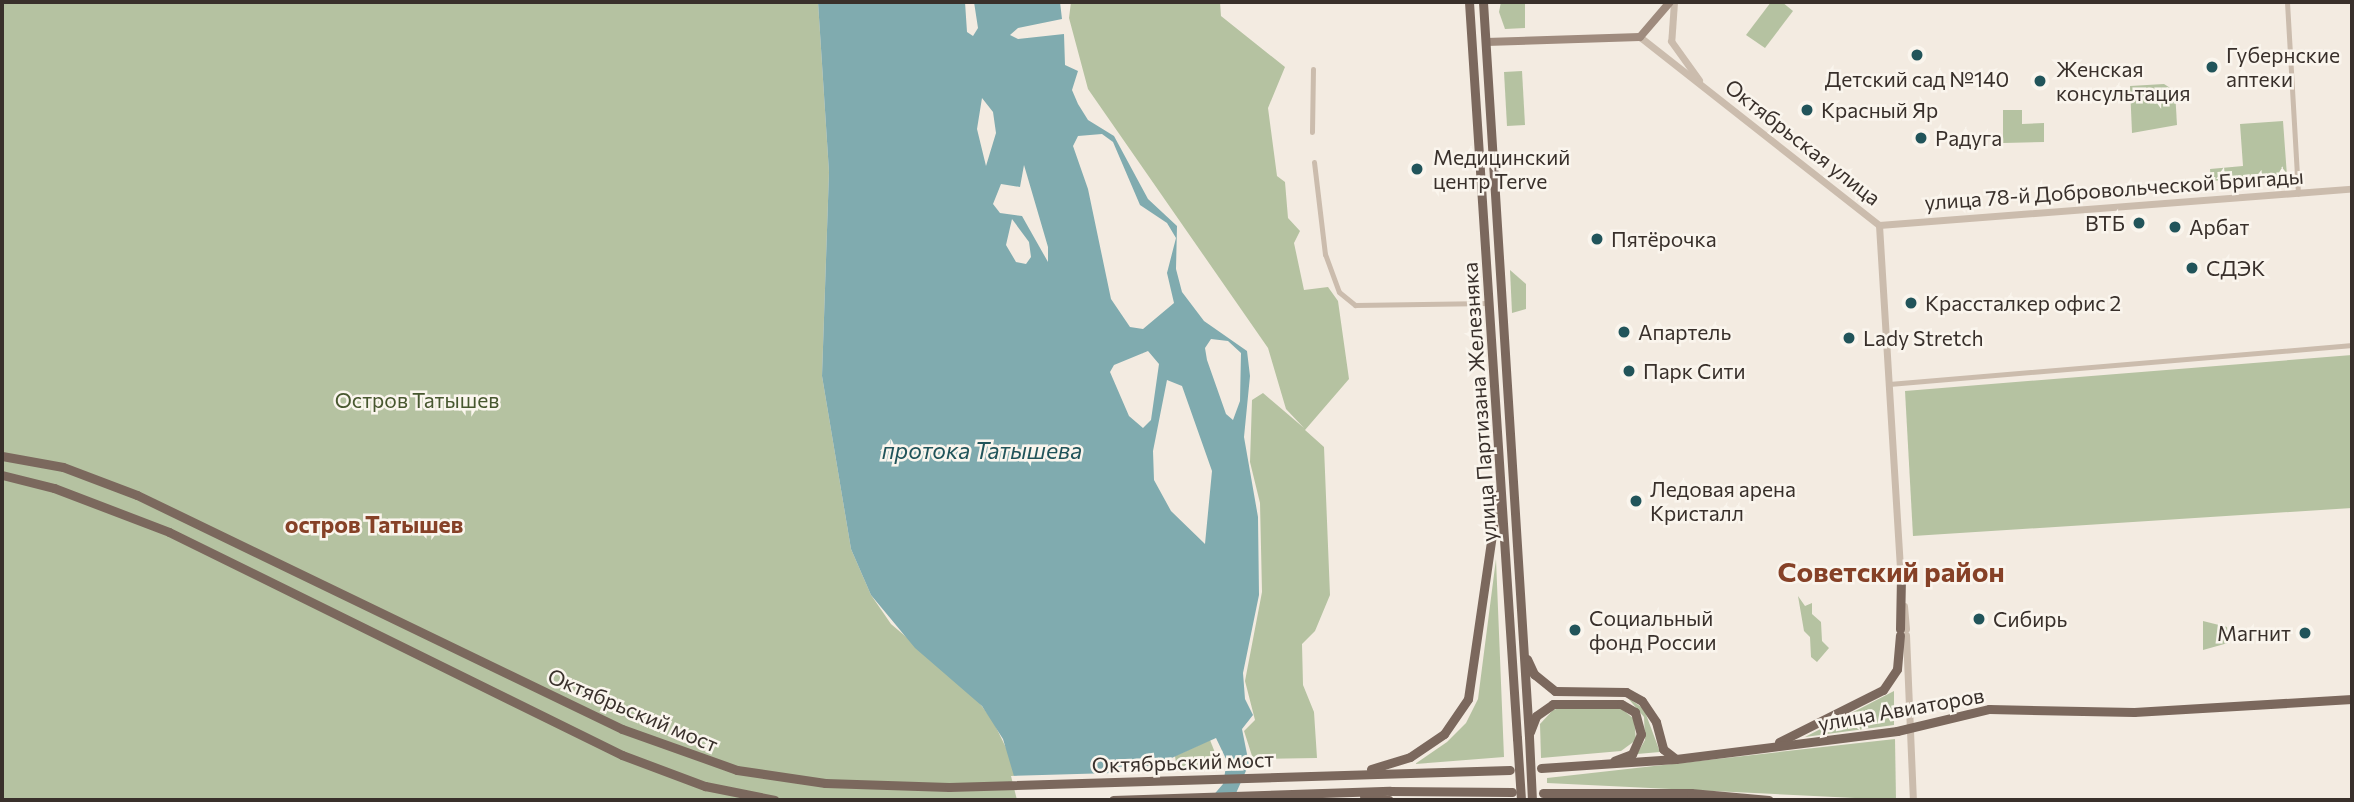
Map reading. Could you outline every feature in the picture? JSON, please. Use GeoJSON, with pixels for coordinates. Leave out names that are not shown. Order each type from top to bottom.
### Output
{"type":"FeatureCollection","features":[{"type":"Feature","properties":{"kind":"main road","name":"улица Партизана Железняка"},"geometry":{"type":"LineString","coordinates":[[1469,2],[1521,800]]}},
{"type":"Feature","properties":{"kind":"main road","name":"улица Партизана Железняка"},"geometry":{"type":"LineString","coordinates":[[1483,2],[1532,800]]}},
{"type":"Feature","properties":{"kind":"main road"},"geometry":{"type":"LineString","coordinates":[[1473,47],[1486,42],[1640,37],[1672,2]]}},
{"type":"Feature","properties":{"kind":"main road","name":"Октябрьский мост"},"geometry":{"type":"LineString","coordinates":[[2,456],[64,467],[130,492],[622,729],[701,761],[825,783],[949,787],[1341,774]]}},
{"type":"Feature","properties":{"kind":"main road","name":"Октябрьский мост"},"geometry":{"type":"LineString","coordinates":[[2,475],[114,509],[305,598],[622,755],[705,786],[775,800]]}},
{"type":"Feature","properties":{"kind":"main road"},"geometry":{"type":"LineString","coordinates":[[1341,774],[1410,757],[1457,719],[1475,670],[1500,479]]}},
{"type":"Feature","properties":{"kind":"main road"},"geometry":{"type":"LineString","coordinates":[[1766,748],[1883,690],[1897,669],[1903,632],[1901,577]]}},
{"type":"Feature","properties":{"kind":"main road"},"geometry":{"type":"LineString","coordinates":[[1522,647],[1534,674],[1555,691],[1626,692],[1642,701],[1656,722],[1663,749],[1676,760]]}},
{"type":"Feature","properties":{"kind":"main road","name":"улица Авиаторов"},"geometry":{"type":"LineString","coordinates":[[1541,768],[1676,760],[1912,728],[1989,709],[2123,712],[2352,699]]}},
{"type":"Feature","properties":{"kind":"main road"},"geometry":{"type":"LineString","coordinates":[[1529,737],[1536,716],[1553,704],[1612,702],[1629,707],[1641,725],[1637,747],[1626,757],[1598,766]]}},
{"type":"Feature","properties":{"kind":"main road"},"geometry":{"type":"LineString","coordinates":[[1341,774],[1510,770]]}},
{"type":"Feature","properties":{"kind":"main road"},"geometry":{"type":"LineString","coordinates":[[1342,793],[1511,792]]}},
{"type":"Feature","properties":{"kind":"main road"},"geometry":{"type":"LineString","coordinates":[[1342,793],[1389,800]]}},
{"type":"Feature","properties":{"kind":"main road","name":"Октябрьский мост"},"geometry":{"type":"LineString","coordinates":[[1113,800],[1342,793]]}},
{"type":"Feature","properties":{"kind":"main road"},"geometry":{"type":"LineString","coordinates":[[1543,793],[1691,793],[1769,800]]}},
{"type":"Feature","properties":{"kind":"street"},"geometry":{"type":"LineString","coordinates":[[1672,2],[1671,41],[1704,87]]}},
{"type":"Feature","properties":{"kind":"street"},"geometry":{"type":"LineString","coordinates":[[2287,2],[2298,194]]}},
{"type":"Feature","properties":{"kind":"street","name":"Октябрьская улица"},"geometry":{"type":"LineString","coordinates":[[1640,37],[1879,225],[1901,577]]}},
{"type":"Feature","properties":{"kind":"street"},"geometry":{"type":"LineString","coordinates":[[1312,132],[1313,68]]}},
{"type":"Feature","properties":{"kind":"street"},"geometry":{"type":"LineString","coordinates":[[1314,162],[1325,254],[1339,292],[1355,305],[1490,303]]}},
{"type":"Feature","properties":{"kind":"street","name":"улица 78-й Добровольческой Бригады"},"geometry":{"type":"LineString","coordinates":[[1879,225],[2352,189]]}},
{"type":"Feature","properties":{"kind":"street"},"geometry":{"type":"LineString","coordinates":[[1889,384],[2352,345]]}},
{"type":"Feature","properties":{"kind":"street"},"geometry":{"type":"LineString","coordinates":[[1903,632],[1912,728],[1913,800]]}},
{"type":"Feature","properties":{"kind":"green space","name":"Остров Татышев"},"geometry":{"type":"Polygon","coordinates":[[[2,2],[818,2],[829,172],[822,376],[851,549],[871,595],[891,624],[972,693],[993,721],[1010,756],[1021,800],[2,800],[2,2]]]}},
{"type":"Feature","properties":{"kind":"green space"},"geometry":{"type":"Polygon","coordinates":[[[1071,2],[1220,2],[1221,16],[1285,67],[1268,108],[1277,176],[1285,182],[1288,218],[1300,231],[1294,243],[1304,290],[1328,287],[1338,301],[1349,379],[1305,430],[1324,447],[1330,595],[1315,631],[1302,644],[1303,685],[1314,712],[1317,758],[1253,759],[1244,731],[1255,720],[1245,681],[1262,592],[1260,503],[1250,462],[1252,400],[1263,393],[1304,428],[1286,409],[1268,348],[1088,89],[1069,18],[1071,2]]]}},
{"type":"Feature","properties":{"kind":"green space"},"geometry":{"type":"Polygon","coordinates":[[[1501,2],[1525,2],[1525,28],[1505,29],[1499,12],[1501,2]]]}},
{"type":"Feature","properties":{"kind":"green space"},"geometry":{"type":"Polygon","coordinates":[[[1771,2],[1782,2],[1793,11],[1765,48],[1746,35],[1771,2]]]}},
{"type":"Feature","properties":{"kind":"green space"},"geometry":{"type":"Polygon","coordinates":[[[1522,71],[1525,125],[1507,126],[1504,72],[1522,71]]]}},
{"type":"Feature","properties":{"kind":"green space"},"geometry":{"type":"Polygon","coordinates":[[[2164,84],[2175,91],[2177,125],[2132,133],[2130,86],[2164,84]]]}},
{"type":"Feature","properties":{"kind":"green space"},"geometry":{"type":"Polygon","coordinates":[[[2003,110],[2022,110],[2022,124],[2044,123],[2044,142],[2003,143],[2003,110]]]}},
{"type":"Feature","properties":{"kind":"green space"},"geometry":{"type":"Polygon","coordinates":[[[2283,121],[2287,176],[2211,181],[2210,169],[2243,166],[2240,124],[2283,121]]]}},
{"type":"Feature","properties":{"kind":"green space"},"geometry":{"type":"Polygon","coordinates":[[[1510,270],[1526,284],[1526,309],[1512,313],[1510,270]]]}},
{"type":"Feature","properties":{"kind":"green space"},"geometry":{"type":"Polygon","coordinates":[[[2352,355],[2352,508],[1913,536],[1905,391],[2352,355]]]}},
{"type":"Feature","properties":{"kind":"green space"},"geometry":{"type":"Polygon","coordinates":[[[1496,559],[1504,757],[1415,764],[1447,742],[1466,723],[1478,699],[1496,559]]]}},
{"type":"Feature","properties":{"kind":"green space"},"geometry":{"type":"Polygon","coordinates":[[[1798,596],[1805,606],[1812,603],[1812,614],[1821,622],[1822,641],[1829,648],[1817,662],[1811,657],[1810,637],[1804,631],[1798,596]]]}},
{"type":"Feature","properties":{"kind":"green space"},"geometry":{"type":"Polygon","coordinates":[[[2203,621],[2227,627],[2228,643],[2203,650],[2203,621]]]}},
{"type":"Feature","properties":{"kind":"green space"},"geometry":{"type":"Polygon","coordinates":[[[1894,691],[1894,725],[1805,737],[1894,691]]]}},
{"type":"Feature","properties":{"kind":"green space"},"geometry":{"type":"Polygon","coordinates":[[[1627,697],[1644,709],[1660,752],[1637,754],[1645,740],[1644,717],[1627,697]]]}},
{"type":"Feature","properties":{"kind":"green space"},"geometry":{"type":"Polygon","coordinates":[[[1563,707],[1622,709],[1634,719],[1636,740],[1621,751],[1541,758],[1540,724],[1553,710],[1563,707]]]}},
{"type":"Feature","properties":{"kind":"green space"},"geometry":{"type":"Polygon","coordinates":[[[1895,739],[1896,800],[1547,783],[1547,778],[1895,739]]]}},
{"type":"Feature","properties":{"kind":"green space"},"geometry":{"type":"Polygon","coordinates":[[[1210,740],[1221,768],[1181,769],[1176,763],[1175,756],[1210,740]]]}},
{"type":"Feature","properties":{"kind":"water","name":"протока Татышева"},"geometry":{"type":"Polygon","coordinates":[[[818,2],[965,2],[967,32],[973,36],[978,28],[974,2],[1060,2],[1062,19],[1018,28],[1010,35],[1018,39],[1064,34],[1065,65],[1078,71],[1072,90],[1078,104],[1088,120],[1114,136],[1148,199],[1177,226],[1176,269],[1182,292],[1204,321],[1247,351],[1250,376],[1244,437],[1258,517],[1259,595],[1243,673],[1245,699],[1253,715],[1242,729],[1249,764],[1233,800],[1211,798],[1223,784],[1227,761],[1216,738],[1154,766],[1113,767],[1100,797],[1021,800],[1003,739],[982,706],[915,648],[871,595],[851,549],[822,376],[829,172],[818,2]],[[982,98],[977,129],[986,166],[996,133],[993,112],[982,98]],[[1102,134],[1078,136],[1073,146],[1088,189],[1111,299],[1130,327],[1143,329],[1174,303],[1167,273],[1176,238],[1167,223],[1140,205],[1113,142],[1102,134]],[[1024,165],[1020,187],[1001,184],[993,204],[1000,213],[1022,216],[1048,262],[1048,247],[1024,165]],[[1012,219],[1006,245],[1016,262],[1026,264],[1031,257],[1029,242],[1012,219]],[[1211,339],[1205,348],[1226,414],[1233,420],[1240,401],[1241,353],[1228,341],[1211,339]],[[1148,351],[1114,365],[1110,372],[1129,416],[1143,428],[1151,420],[1159,364],[1148,351]],[[1167,380],[1153,451],[1154,480],[1171,511],[1205,544],[1212,471],[1182,386],[1167,380]]]}},
{"type":"Feature","properties":{"kind":"pier"},"geometry":{"type":"Polygon","coordinates":[[[1112,773],[1105,800],[1017,800],[1011,776],[1112,773]]]}},
{"type":"Feature","properties":{"kind":"place","name":"Детский сад №140"},"geometry":{"type":"Point","coordinates":[1917,55]}},
{"type":"Feature","properties":{"kind":"place","name":"Губернские аптеки"},"geometry":{"type":"Point","coordinates":[2212,67]}},
{"type":"Feature","properties":{"kind":"place","name":"Женская консультация"},"geometry":{"type":"Point","coordinates":[2040,81]}},
{"type":"Feature","properties":{"kind":"place","name":"Красный Яр"},"geometry":{"type":"Point","coordinates":[1807,110]}},
{"type":"Feature","properties":{"kind":"place","name":"Радуга"},"geometry":{"type":"Point","coordinates":[1921,138]}},
{"type":"Feature","properties":{"kind":"place","name":"Медицинский центр Terve"},"geometry":{"type":"Point","coordinates":[1417,169]}},
{"type":"Feature","properties":{"kind":"place","name":"ВТБ"},"geometry":{"type":"Point","coordinates":[2139,223]}},
{"type":"Feature","properties":{"kind":"place","name":"Арбат"},"geometry":{"type":"Point","coordinates":[2175,227]}},
{"type":"Feature","properties":{"kind":"place","name":"Пятёрочка"},"geometry":{"type":"Point","coordinates":[1597,239]}},
{"type":"Feature","properties":{"kind":"place","name":"СДЭК"},"geometry":{"type":"Point","coordinates":[2192,268]}},
{"type":"Feature","properties":{"kind":"place","name":"Крассталкер офис 2"},"geometry":{"type":"Point","coordinates":[1911,303]}},
{"type":"Feature","properties":{"kind":"place","name":"Апартель"},"geometry":{"type":"Point","coordinates":[1624,332]}},
{"type":"Feature","properties":{"kind":"place","name":"Lady Stretch"},"geometry":{"type":"Point","coordinates":[1849,338]}},
{"type":"Feature","properties":{"kind":"place","name":"Парк Сити"},"geometry":{"type":"Point","coordinates":[1629,371]}},
{"type":"Feature","properties":{"kind":"place","name":"Ледовая арена Кристалл"},"geometry":{"type":"Point","coordinates":[1636,501]}},
{"type":"Feature","properties":{"kind":"place","name":"Сибирь"},"geometry":{"type":"Point","coordinates":[1979,619]}},
{"type":"Feature","properties":{"kind":"place","name":"Социальный фонд России"},"geometry":{"type":"Point","coordinates":[1575,630]}},
{"type":"Feature","properties":{"kind":"place","name":"Магнит"},"geometry":{"type":"Point","coordinates":[2305,633]}},
{"type":"Feature","properties":{"kind":"district","name":"остров Татышев"},"geometry":{"type":"Point","coordinates":[374,524]}},
{"type":"Feature","properties":{"kind":"district","name":"Советский район"},"geometry":{"type":"Point","coordinates":[1891,571]}}]}
